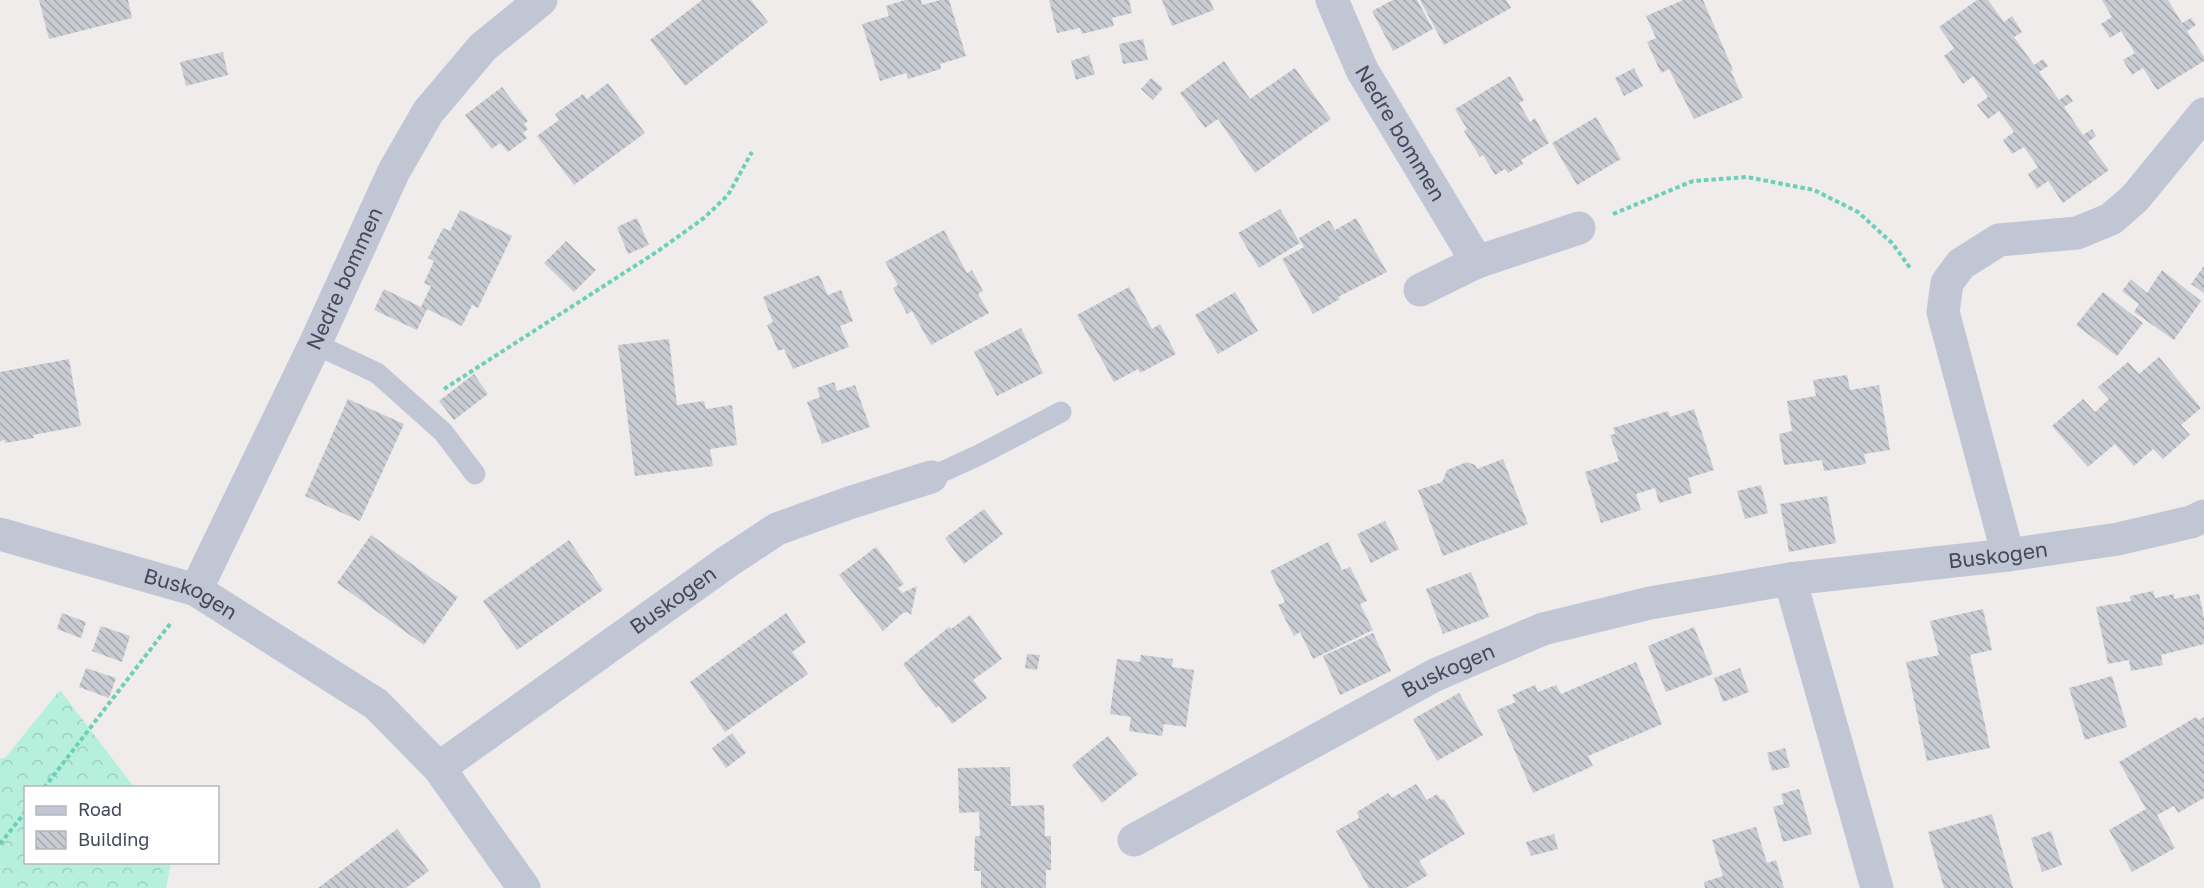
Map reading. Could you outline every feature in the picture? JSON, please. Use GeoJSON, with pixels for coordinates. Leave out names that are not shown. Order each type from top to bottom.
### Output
{"type":"FeatureCollection","features":[{"type":"Feature","properties":{"kind":"street","name":"Nedre bommen"},"geometry":{"type":"LineString","coordinates":[[196,590],[315,344],[394,171],[428,112],[483,47],[541,0]]}},
{"type":"Feature","properties":{"kind":"street","name":"Nedre bommen"},"geometry":{"type":"LineString","coordinates":[[1332,0],[1362,70],[1477,262]]}},
{"type":"Feature","properties":{"kind":"street"},"geometry":{"type":"LineString","coordinates":[[2008,555],[1943,312],[1947,283],[1961,264],[2000,240],[2077,232],[2111,219],[2135,198],[2204,114]]}},
{"type":"Feature","properties":{"kind":"street"},"geometry":{"type":"LineString","coordinates":[[1420,290],[1477,262],[1579,228]]}},
{"type":"Feature","properties":{"kind":"street","name":"Buskogen"},"geometry":{"type":"LineString","coordinates":[[439,768],[727,562],[777,529],[931,477]]}},
{"type":"Feature","properties":{"kind":"street","name":"Buskogen"},"geometry":{"type":"LineString","coordinates":[[1134,840],[1435,675],[1543,629],[1650,603],[1790,579],[2008,555],[2118,539],[2191,522],[2204,516]]}},
{"type":"Feature","properties":{"kind":"street","name":"Buskogen"},"geometry":{"type":"LineString","coordinates":[[0,534],[196,590],[376,704],[439,768],[523,888]]}},
{"type":"Feature","properties":{"kind":"street"},"geometry":{"type":"LineString","coordinates":[[1790,579],[1877,888]]}},
{"type":"Feature","properties":{"kind":"lane"},"geometry":{"type":"LineString","coordinates":[[315,344],[378,374],[443,432],[475,474]]}},
{"type":"Feature","properties":{"kind":"lane"},"geometry":{"type":"LineString","coordinates":[[931,477],[1061,412]]}},
{"type":"Feature","properties":{"kind":"path"},"geometry":{"type":"LineString","coordinates":[[415,407],[658,251],[704,218],[728,195],[752,152]]}},
{"type":"Feature","properties":{"kind":"path"},"geometry":{"type":"LineString","coordinates":[[1579,228],[1693,181],[1747,177],[1814,190],[1858,213],[1893,244],[1943,312]]}},
{"type":"Feature","properties":{"kind":"path"},"geometry":{"type":"LineString","coordinates":[[46,786],[196,590]]}},
{"type":"Feature","properties":{"kind":"path"},"geometry":{"type":"LineString","coordinates":[[0,844],[24,814]]}},
{"type":"Feature","properties":{"kind":"green space"},"geometry":{"type":"Polygon","coordinates":[[[60,690],[133,786],[24,786],[24,864],[171,864],[166,888],[0,888],[0,759],[5,758],[60,690]]]}},
{"type":"Feature","properties":{"kind":"building"},"geometry":{"type":"Polygon","coordinates":[[[39,0],[128,0],[132,18],[49,39],[39,0]]]}},
{"type":"Feature","properties":{"kind":"building"},"geometry":{"type":"Polygon","coordinates":[[[702,0],[751,0],[768,22],[685,86],[650,40],[702,0]]]}},
{"type":"Feature","properties":{"kind":"building"},"geometry":{"type":"Polygon","coordinates":[[[905,0],[921,0],[922,5],[949,0],[966,56],[940,64],[941,69],[908,79],[906,73],[880,81],[862,24],[889,16],[886,6],[905,0]]]}},
{"type":"Feature","properties":{"kind":"building"},"geometry":{"type":"Polygon","coordinates":[[[1049,0],[1129,0],[1132,13],[1112,18],[1114,26],[1082,34],[1080,28],[1057,33],[1049,0]]]}},
{"type":"Feature","properties":{"kind":"building"},"geometry":{"type":"Polygon","coordinates":[[[1162,0],[1210,0],[1214,10],[1172,26],[1162,0]]]}},
{"type":"Feature","properties":{"kind":"building"},"geometry":{"type":"Polygon","coordinates":[[[1393,0],[1417,0],[1433,29],[1393,51],[1372,11],[1393,0]]]}},
{"type":"Feature","properties":{"kind":"building"},"geometry":{"type":"Polygon","coordinates":[[[1420,0],[1506,0],[1511,8],[1444,45],[1420,0]]]}},
{"type":"Feature","properties":{"kind":"building"},"geometry":{"type":"Polygon","coordinates":[[[1683,0],[1703,0],[1743,98],[1694,119],[1669,69],[1661,73],[1647,42],[1656,38],[1646,16],[1683,0]]]}},
{"type":"Feature","properties":{"kind":"building"},"geometry":{"type":"Polygon","coordinates":[[[1977,0],[1988,0],[2004,22],[2012,16],[2022,32],[2014,37],[2034,65],[2043,59],[2048,66],[2039,72],[2059,100],[2068,94],[2073,101],[2064,107],[2083,135],[2092,129],[2096,136],[2088,142],[2109,170],[2063,203],[2048,181],[2037,189],[2028,174],[2038,167],[2024,147],[2012,154],[2003,140],[2014,132],[1999,111],[1988,119],[1977,105],[1988,97],[1973,76],[1963,84],[1944,56],[1954,48],[1939,27],[1977,0]]]}},
{"type":"Feature","properties":{"kind":"building"},"geometry":{"type":"Polygon","coordinates":[[[2102,0],[2168,0],[2182,23],[2191,18],[2196,25],[2187,31],[2204,57],[2204,61],[2157,90],[2143,68],[2132,75],[2123,60],[2135,53],[2121,31],[2110,38],[2101,24],[2112,17],[2102,0]]]}},
{"type":"Feature","properties":{"kind":"building"},"geometry":{"type":"Polygon","coordinates":[[[1143,39],[1148,60],[1123,64],[1119,44],[1143,39]]]}},
{"type":"Feature","properties":{"kind":"building"},"geometry":{"type":"Polygon","coordinates":[[[223,52],[228,75],[186,86],[180,62],[223,52]]]}},
{"type":"Feature","properties":{"kind":"building"},"geometry":{"type":"Polygon","coordinates":[[[1089,55],[1095,74],[1076,80],[1071,61],[1089,55]]]}},
{"type":"Feature","properties":{"kind":"building"},"geometry":{"type":"Polygon","coordinates":[[[1224,61],[1250,99],[1295,68],[1331,119],[1255,173],[1218,119],[1205,128],[1180,93],[1224,61]]]}},
{"type":"Feature","properties":{"kind":"building"},"geometry":{"type":"Polygon","coordinates":[[[1634,68],[1643,86],[1624,96],[1615,78],[1634,68]]]}},
{"type":"Feature","properties":{"kind":"building"},"geometry":{"type":"Polygon","coordinates":[[[1510,76],[1524,100],[1519,103],[1530,122],[1535,118],[1549,143],[1521,160],[1523,164],[1508,173],[1505,169],[1495,175],[1483,155],[1480,157],[1464,131],[1467,129],[1455,109],[1510,76]]]}},
{"type":"Feature","properties":{"kind":"building"},"geometry":{"type":"Polygon","coordinates":[[[1151,78],[1163,88],[1153,100],[1141,89],[1151,78]]]}},
{"type":"Feature","properties":{"kind":"building"},"geometry":{"type":"Polygon","coordinates":[[[608,83],[645,133],[574,185],[537,136],[559,120],[555,114],[583,94],[587,99],[608,83]]]}},
{"type":"Feature","properties":{"kind":"building"},"geometry":{"type":"Polygon","coordinates":[[[502,87],[528,121],[524,124],[528,129],[523,133],[527,138],[508,152],[500,143],[492,149],[465,115],[502,87]]]}},
{"type":"Feature","properties":{"kind":"building"},"geometry":{"type":"Polygon","coordinates":[[[1596,117],[1621,159],[1577,185],[1552,143],[1596,117]]]}},
{"type":"Feature","properties":{"kind":"building"},"geometry":{"type":"Polygon","coordinates":[[[1280,209],[1300,243],[1259,268],[1238,233],[1280,209]]]}},
{"type":"Feature","properties":{"kind":"building"},"geometry":{"type":"Polygon","coordinates":[[[460,210],[512,236],[478,308],[472,305],[462,326],[427,309],[417,330],[374,310],[384,289],[421,307],[431,286],[424,283],[434,261],[428,258],[443,228],[450,231],[460,210]]]}},
{"type":"Feature","properties":{"kind":"building"},"geometry":{"type":"Polygon","coordinates":[[[637,218],[649,245],[628,254],[617,227],[637,218]]]}},
{"type":"Feature","properties":{"kind":"building"},"geometry":{"type":"Polygon","coordinates":[[[1356,218],[1387,272],[1338,297],[1340,299],[1313,314],[1282,259],[1304,247],[1299,238],[1329,220],[1335,230],[1356,218]]]}},
{"type":"Feature","properties":{"kind":"building"},"geometry":{"type":"Polygon","coordinates":[[[944,230],[967,273],[972,270],[983,291],[978,294],[989,313],[931,345],[912,311],[907,314],[893,288],[898,285],[885,262],[944,230]]]}},
{"type":"Feature","properties":{"kind":"building"},"geometry":{"type":"Polygon","coordinates":[[[566,241],[596,270],[574,292],[544,263],[566,241]]]}},
{"type":"Feature","properties":{"kind":"building"},"geometry":{"type":"Polygon","coordinates":[[[2204,266],[2204,293],[2191,284],[2204,266]]]}},
{"type":"Feature","properties":{"kind":"building"},"geometry":{"type":"Polygon","coordinates":[[[2162,270],[2201,301],[2174,340],[2134,312],[2139,304],[2122,291],[2131,279],[2147,293],[2162,270]]]}},
{"type":"Feature","properties":{"kind":"building"},"geometry":{"type":"Polygon","coordinates":[[[819,275],[828,295],[841,290],[853,321],[840,326],[849,347],[793,369],[784,349],[778,351],[767,325],[773,322],[763,297],[819,275]]]}},
{"type":"Feature","properties":{"kind":"building"},"geometry":{"type":"Polygon","coordinates":[[[1129,287],[1152,329],[1160,324],[1176,354],[1140,373],[1138,369],[1114,382],[1077,315],[1129,287]]]}},
{"type":"Feature","properties":{"kind":"building"},"geometry":{"type":"Polygon","coordinates":[[[1235,292],[1258,331],[1218,354],[1195,315],[1235,292]]]}},
{"type":"Feature","properties":{"kind":"building"},"geometry":{"type":"Polygon","coordinates":[[[2103,292],[2143,323],[2117,356],[2076,325],[2103,292]]]}},
{"type":"Feature","properties":{"kind":"building"},"geometry":{"type":"Polygon","coordinates":[[[1021,328],[1043,373],[997,396],[974,352],[1021,328]]]}},
{"type":"Feature","properties":{"kind":"building"},"geometry":{"type":"Polygon","coordinates":[[[669,339],[677,405],[704,401],[706,409],[732,405],[737,445],[710,449],[713,466],[635,476],[618,345],[669,339]]]}},
{"type":"Feature","properties":{"kind":"building"},"geometry":{"type":"Polygon","coordinates":[[[2159,357],[2201,408],[2181,425],[2190,435],[2163,459],[2153,449],[2134,466],[2115,444],[2088,467],[2052,426],[2083,399],[2095,412],[2109,399],[2098,387],[2128,362],[2139,374],[2159,357]]]}},
{"type":"Feature","properties":{"kind":"building"},"geometry":{"type":"Polygon","coordinates":[[[69,359],[81,426],[33,435],[34,438],[5,443],[5,440],[0,441],[0,372],[69,359]]]}},
{"type":"Feature","properties":{"kind":"building"},"geometry":{"type":"Polygon","coordinates":[[[474,374],[488,394],[454,420],[439,401],[474,374]]]}},
{"type":"Feature","properties":{"kind":"building"},"geometry":{"type":"Polygon","coordinates":[[[1847,375],[1850,390],[1879,385],[1890,450],[1864,454],[1866,464],[1824,471],[1822,460],[1784,465],[1779,434],[1792,431],[1787,401],[1816,396],[1813,380],[1847,375]]]}},
{"type":"Feature","properties":{"kind":"building"},"geometry":{"type":"Polygon","coordinates":[[[834,382],[837,391],[855,385],[870,427],[822,444],[807,402],[820,397],[817,388],[834,382]]]}},
{"type":"Feature","properties":{"kind":"building"},"geometry":{"type":"Polygon","coordinates":[[[348,399],[404,424],[360,521],[305,496],[348,399]]]}},
{"type":"Feature","properties":{"kind":"building"},"geometry":{"type":"Polygon","coordinates":[[[1694,409],[1714,470],[1688,478],[1692,493],[1659,503],[1655,488],[1636,494],[1641,510],[1601,523],[1585,472],[1619,461],[1610,435],[1615,434],[1613,428],[1668,411],[1670,417],[1694,409]]]}},
{"type":"Feature","properties":{"kind":"building"},"geometry":{"type":"Polygon","coordinates":[[[1503,459],[1528,524],[1443,556],[1418,490],[1442,482],[1447,470],[1467,462],[1475,465],[1477,469],[1503,459]]]}},
{"type":"Feature","properties":{"kind":"building"},"geometry":{"type":"Polygon","coordinates":[[[1761,485],[1768,513],[1745,519],[1737,491],[1761,485]]]}},
{"type":"Feature","properties":{"kind":"building"},"geometry":{"type":"Polygon","coordinates":[[[1827,496],[1836,543],[1789,552],[1780,504],[1827,496]]]}},
{"type":"Feature","properties":{"kind":"building"},"geometry":{"type":"Polygon","coordinates":[[[984,509],[1003,534],[964,564],[945,538],[984,509]]]}},
{"type":"Feature","properties":{"kind":"building"},"geometry":{"type":"Polygon","coordinates":[[[1385,521],[1399,549],[1371,563],[1357,534],[1385,521]]]}},
{"type":"Feature","properties":{"kind":"building"},"geometry":{"type":"Polygon","coordinates":[[[371,535],[458,597],[424,645],[337,583],[371,535]]]}},
{"type":"Feature","properties":{"kind":"building"},"geometry":{"type":"Polygon","coordinates":[[[569,540],[603,590],[517,650],[483,601],[569,540]]]}},
{"type":"Feature","properties":{"kind":"building"},"geometry":{"type":"Polygon","coordinates":[[[1328,542],[1342,570],[1350,567],[1367,601],[1360,604],[1373,630],[1313,659],[1300,632],[1294,636],[1278,605],[1285,602],[1270,571],[1328,542]]]}},
{"type":"Feature","properties":{"kind":"building"},"geometry":{"type":"Polygon","coordinates":[[[876,547],[904,584],[898,588],[902,593],[917,586],[911,615],[908,612],[903,613],[883,631],[839,575],[876,547]]]}},
{"type":"Feature","properties":{"kind":"building"},"geometry":{"type":"Polygon","coordinates":[[[1471,572],[1489,617],[1443,634],[1426,589],[1471,572]]]}},
{"type":"Feature","properties":{"kind":"building"},"geometry":{"type":"Polygon","coordinates":[[[2153,591],[2155,598],[2174,594],[2174,599],[2199,594],[2204,618],[2204,644],[2161,655],[2163,665],[2131,671],[2129,660],[2108,664],[2096,607],[2131,601],[2130,596],[2153,591]]]}},
{"type":"Feature","properties":{"kind":"building"},"geometry":{"type":"Polygon","coordinates":[[[1983,609],[1992,650],[1970,655],[1990,748],[1927,761],[1906,662],[1939,655],[1930,621],[1983,609]]]}},
{"type":"Feature","properties":{"kind":"building"},"geometry":{"type":"Polygon","coordinates":[[[62,613],[86,622],[81,638],[57,629],[62,613]]]}},
{"type":"Feature","properties":{"kind":"building"},"geometry":{"type":"Polygon","coordinates":[[[786,613],[806,642],[792,652],[808,674],[725,732],[690,682],[786,613]]]}},
{"type":"Feature","properties":{"kind":"building"},"geometry":{"type":"Polygon","coordinates":[[[970,615],[1002,659],[973,680],[987,698],[952,724],[939,706],[936,708],[903,664],[949,627],[951,629],[970,615]]]}},
{"type":"Feature","properties":{"kind":"building"},"geometry":{"type":"Polygon","coordinates":[[[101,626],[130,636],[122,662],[92,651],[101,626]]]}},
{"type":"Feature","properties":{"kind":"building"},"geometry":{"type":"Polygon","coordinates":[[[1694,627],[1713,674],[1666,692],[1648,646],[1694,627]]]}},
{"type":"Feature","properties":{"kind":"building"},"geometry":{"type":"Polygon","coordinates":[[[1373,633],[1391,671],[1340,695],[1323,656],[1373,633]]]}},
{"type":"Feature","properties":{"kind":"building"},"geometry":{"type":"Polygon","coordinates":[[[1027,654],[1040,655],[1037,670],[1025,668],[1027,654]]]}},
{"type":"Feature","properties":{"kind":"building"},"geometry":{"type":"Polygon","coordinates":[[[1141,655],[1173,659],[1172,667],[1194,670],[1186,727],[1164,724],[1162,736],[1129,731],[1131,717],[1110,714],[1117,659],[1140,662],[1141,655]]]}},
{"type":"Feature","properties":{"kind":"building"},"geometry":{"type":"Polygon","coordinates":[[[1636,662],[1662,724],[1588,756],[1593,766],[1533,793],[1497,710],[1516,702],[1512,695],[1535,685],[1538,692],[1556,685],[1561,694],[1636,662]]]}},
{"type":"Feature","properties":{"kind":"building"},"geometry":{"type":"Polygon","coordinates":[[[86,668],[116,678],[109,698],[79,687],[86,668]]]}},
{"type":"Feature","properties":{"kind":"building"},"geometry":{"type":"Polygon","coordinates":[[[1740,668],[1749,692],[1723,702],[1714,678],[1740,668]]]}},
{"type":"Feature","properties":{"kind":"building"},"geometry":{"type":"Polygon","coordinates":[[[2112,676],[2127,727],[2085,740],[2069,688],[2112,676]]]}},
{"type":"Feature","properties":{"kind":"building"},"geometry":{"type":"Polygon","coordinates":[[[1459,693],[1483,735],[1437,761],[1413,719],[1459,693]]]}},
{"type":"Feature","properties":{"kind":"building"},"geometry":{"type":"Polygon","coordinates":[[[2196,717],[2199,720],[2204,717],[2204,798],[2178,813],[2174,806],[2157,815],[2175,848],[2132,872],[2109,830],[2146,809],[2119,762],[2196,717]]]}},
{"type":"Feature","properties":{"kind":"building"},"geometry":{"type":"Polygon","coordinates":[[[732,733],[746,753],[726,768],[712,748],[732,733]]]}},
{"type":"Feature","properties":{"kind":"building"},"geometry":{"type":"Polygon","coordinates":[[[1108,736],[1138,774],[1102,803],[1072,765],[1108,736]]]}},
{"type":"Feature","properties":{"kind":"building"},"geometry":{"type":"Polygon","coordinates":[[[1785,748],[1790,767],[1772,771],[1767,753],[1785,748]]]}},
{"type":"Feature","properties":{"kind":"building"},"geometry":{"type":"Polygon","coordinates":[[[1010,767],[1011,806],[1044,805],[1045,836],[1051,836],[1051,870],[1046,870],[1046,888],[981,888],[981,871],[974,871],[975,836],[980,836],[979,812],[959,813],[958,768],[1010,767]]]}},
{"type":"Feature","properties":{"kind":"building"},"geometry":{"type":"Polygon","coordinates":[[[1416,784],[1427,800],[1437,794],[1441,800],[1444,799],[1465,834],[1419,861],[1428,875],[1406,888],[1369,888],[1336,831],[1359,818],[1357,812],[1388,793],[1392,798],[1416,784]]]}},
{"type":"Feature","properties":{"kind":"building"},"geometry":{"type":"Polygon","coordinates":[[[1799,789],[1812,834],[1783,842],[1773,807],[1784,804],[1781,794],[1799,789]]]}},
{"type":"Feature","properties":{"kind":"building"},"geometry":{"type":"Polygon","coordinates":[[[1992,814],[2013,888],[1944,888],[1928,832],[1992,814]]]}},
{"type":"Feature","properties":{"kind":"building"},"geometry":{"type":"Polygon","coordinates":[[[1756,827],[1767,863],[1776,860],[1784,888],[1705,888],[1704,882],[1723,876],[1712,840],[1756,827]]]}},
{"type":"Feature","properties":{"kind":"building"},"geometry":{"type":"Polygon","coordinates":[[[397,829],[429,871],[406,888],[318,888],[397,829]]]}},
{"type":"Feature","properties":{"kind":"building"},"geometry":{"type":"Polygon","coordinates":[[[2051,831],[2062,865],[2042,872],[2031,838],[2051,831]]]}},
{"type":"Feature","properties":{"kind":"building"},"geometry":{"type":"Polygon","coordinates":[[[1554,834],[1558,849],[1531,856],[1526,842],[1554,834]]]}}]}
